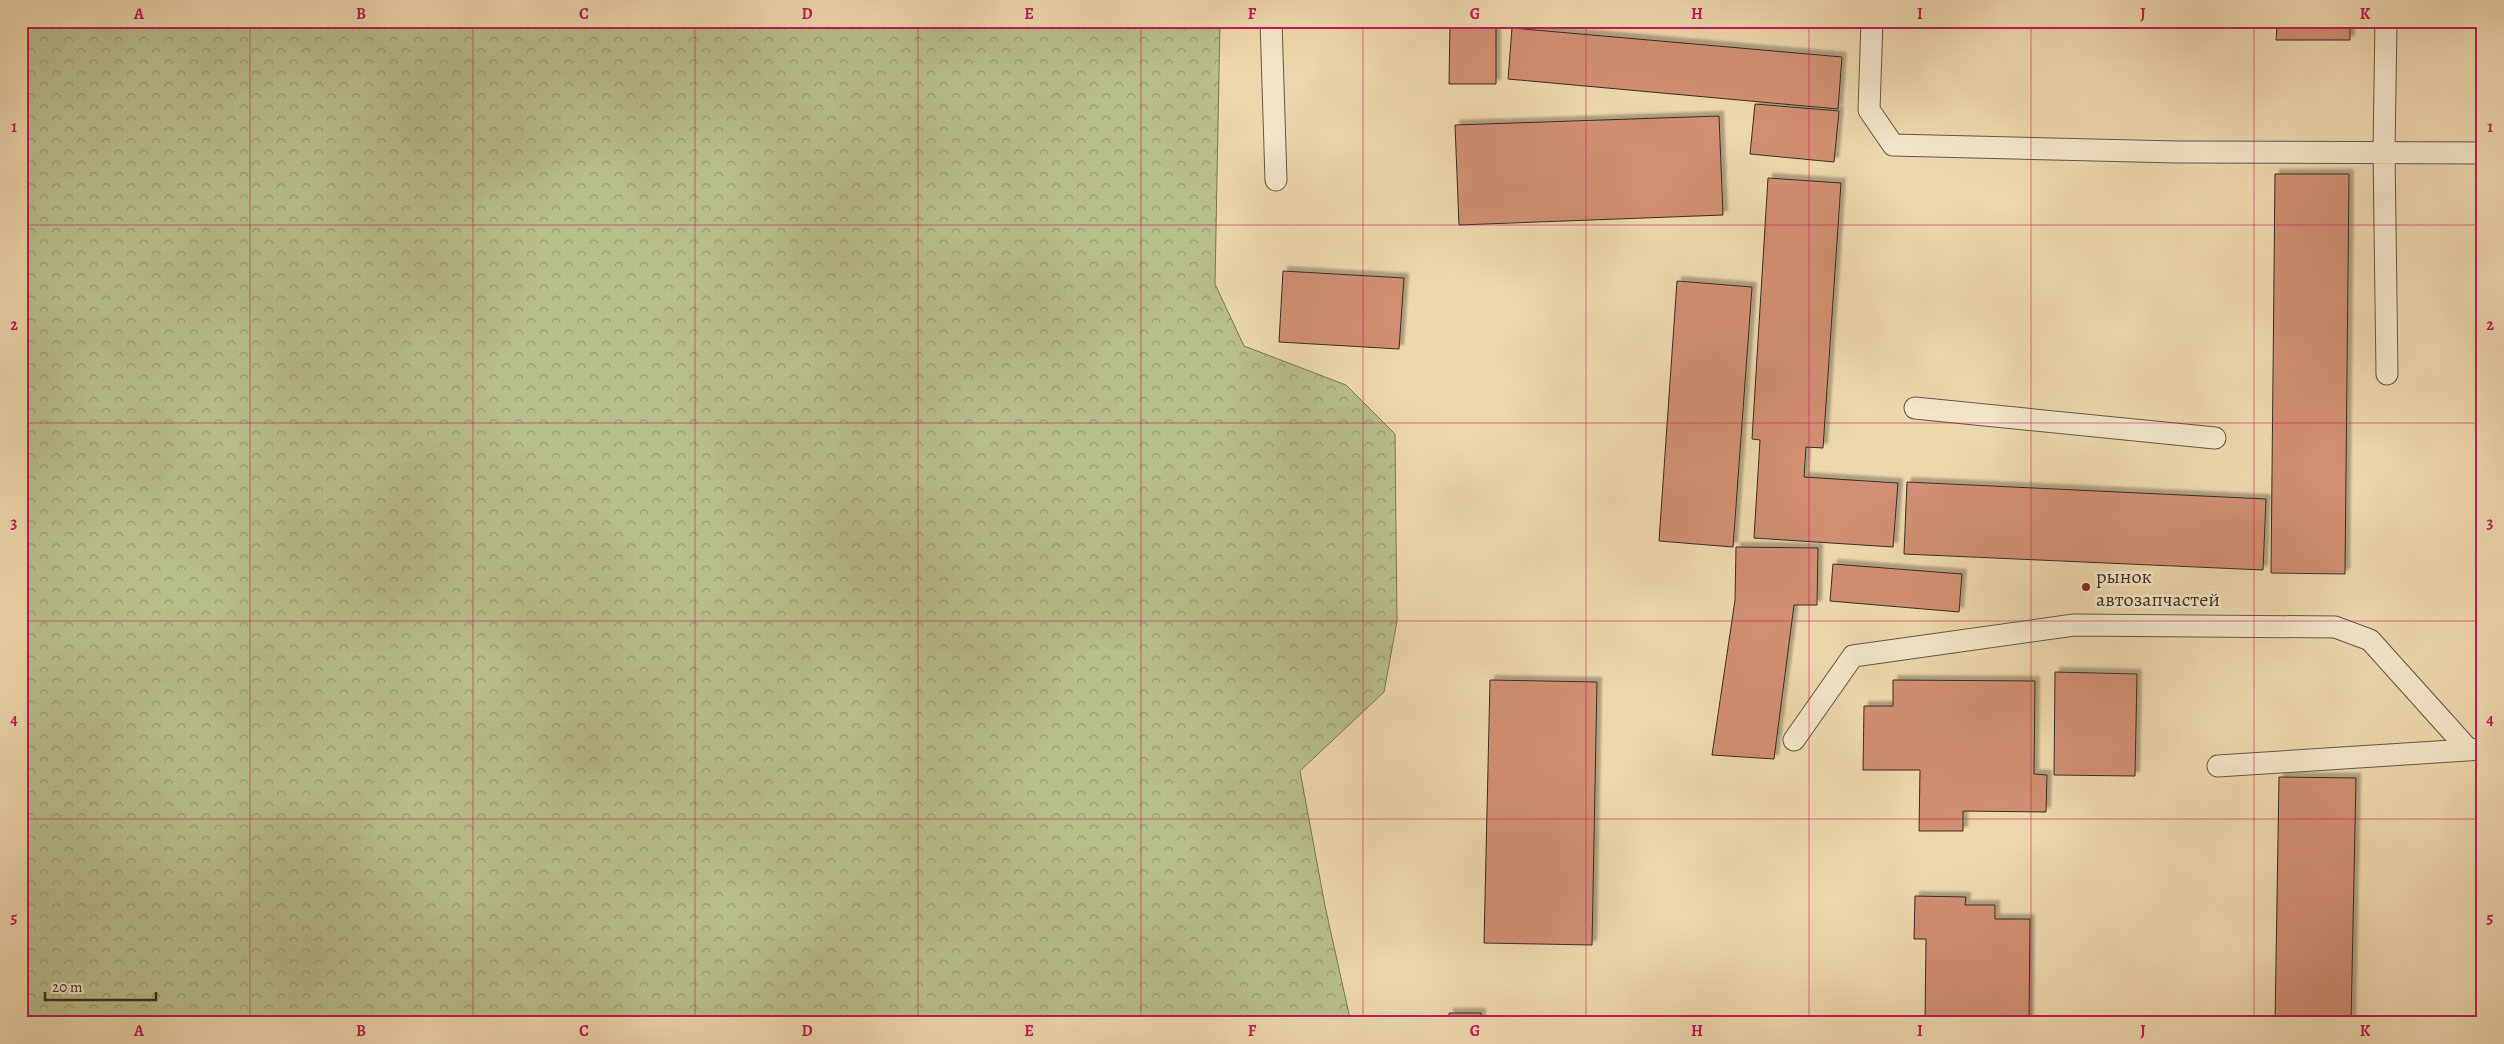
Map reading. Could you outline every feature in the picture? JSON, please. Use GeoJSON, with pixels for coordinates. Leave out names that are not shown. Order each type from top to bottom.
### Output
{"type":"FeatureCollection","features":[{"type":"Feature","properties":{"kind":"lane"},"geometry":{"type":"LineString","coordinates":[[1271,21],[1276,180]]}},
{"type":"Feature","properties":{"kind":"lane"},"geometry":{"type":"LineString","coordinates":[[1872,21],[1869,110],[1893,145],[2177,152],[2483,154]]}},
{"type":"Feature","properties":{"kind":"lane"},"geometry":{"type":"LineString","coordinates":[[2386,21],[2384,152],[2387,374]]}},
{"type":"Feature","properties":{"kind":"lane"},"geometry":{"type":"LineString","coordinates":[[1915,408],[2215,438]]}},
{"type":"Feature","properties":{"kind":"lane"},"geometry":{"type":"LineString","coordinates":[[1794,740],[1853,656],[2074,625],[2335,627],[2370,640],[2475,749]]}},
{"type":"Feature","properties":{"kind":"lane"},"geometry":{"type":"LineString","coordinates":[[2218,766],[2475,749]]}},
{"type":"Feature","properties":{"kind":"green space"},"geometry":{"type":"Polygon","coordinates":[[[21,21],[1220,21],[1215,284],[1244,346],[1346,385],[1395,434],[1397,621],[1384,692],[1300,771],[1325,906],[1351,1023],[21,1023],[21,21]]]}},
{"type":"Feature","properties":{"kind":"building"},"geometry":{"type":"Polygon","coordinates":[[[1450,21],[1496,21],[1496,84],[1449,84],[1450,21]]]}},
{"type":"Feature","properties":{"kind":"building"},"geometry":{"type":"Polygon","coordinates":[[[2258,21],[2350,21],[2350,40],[2276,40],[2277,26],[2258,26],[2258,21]]]}},
{"type":"Feature","properties":{"kind":"building"},"geometry":{"type":"Polygon","coordinates":[[[1512,28],[1842,57],[1838,109],[1508,79],[1512,28]]]}},
{"type":"Feature","properties":{"kind":"building"},"geometry":{"type":"Polygon","coordinates":[[[1755,104],[1839,111],[1834,162],[1750,154],[1755,104]]]}},
{"type":"Feature","properties":{"kind":"building"},"geometry":{"type":"Polygon","coordinates":[[[1719,116],[1723,215],[1459,225],[1455,125],[1719,116]]]}},
{"type":"Feature","properties":{"kind":"building"},"geometry":{"type":"Polygon","coordinates":[[[2275,174],[2349,174],[2345,574],[2271,573],[2275,174]]]}},
{"type":"Feature","properties":{"kind":"building"},"geometry":{"type":"Polygon","coordinates":[[[1768,178],[1841,183],[1823,448],[1806,447],[1804,477],[1898,483],[1893,547],[1754,538],[1760,440],[1752,439],[1768,178]]]}},
{"type":"Feature","properties":{"kind":"building"},"geometry":{"type":"Polygon","coordinates":[[[1283,271],[1404,278],[1399,349],[1279,342],[1283,271]]]}},
{"type":"Feature","properties":{"kind":"building"},"geometry":{"type":"Polygon","coordinates":[[[1677,281],[1752,287],[1733,547],[1659,541],[1677,281]]]}},
{"type":"Feature","properties":{"kind":"building"},"geometry":{"type":"Polygon","coordinates":[[[1907,482],[2266,499],[2263,570],[1904,554],[1907,482]]]}},
{"type":"Feature","properties":{"kind":"building"},"geometry":{"type":"Polygon","coordinates":[[[1736,547],[1818,548],[1817,605],[1794,605],[1774,759],[1712,755],[1735,600],[1736,547]]]}},
{"type":"Feature","properties":{"kind":"building"},"geometry":{"type":"Polygon","coordinates":[[[1833,564],[1962,574],[1959,612],[1830,601],[1833,564]]]}},
{"type":"Feature","properties":{"kind":"building"},"geometry":{"type":"Polygon","coordinates":[[[2055,672],[2137,674],[2135,776],[2054,775],[2055,672]]]}},
{"type":"Feature","properties":{"kind":"building"},"geometry":{"type":"Polygon","coordinates":[[[1490,680],[1597,682],[1592,945],[1484,943],[1490,680]]]}},
{"type":"Feature","properties":{"kind":"building"},"geometry":{"type":"Polygon","coordinates":[[[1893,680],[2035,681],[2034,774],[2047,775],[2046,812],[1963,811],[1963,831],[1919,831],[1920,770],[1863,770],[1864,706],[1893,706],[1893,680]]]}},
{"type":"Feature","properties":{"kind":"building"},"geometry":{"type":"Polygon","coordinates":[[[2279,777],[2356,778],[2351,1023],[2275,1023],[2279,777]]]}},
{"type":"Feature","properties":{"kind":"building"},"geometry":{"type":"Polygon","coordinates":[[[1915,896],[1966,897],[1965,905],[1995,905],[1995,919],[2030,919],[2029,1023],[1925,1023],[1926,939],[1914,939],[1915,896]]]}},
{"type":"Feature","properties":{"kind":"building"},"geometry":{"type":"Polygon","coordinates":[[[1449,1013],[1481,1013],[1481,1023],[1449,1023],[1449,1013]]]}},
{"type":"Feature","properties":{"kind":"place","name":"рынок автозапчастей"},"geometry":{"type":"Point","coordinates":[2086,587]}}]}
